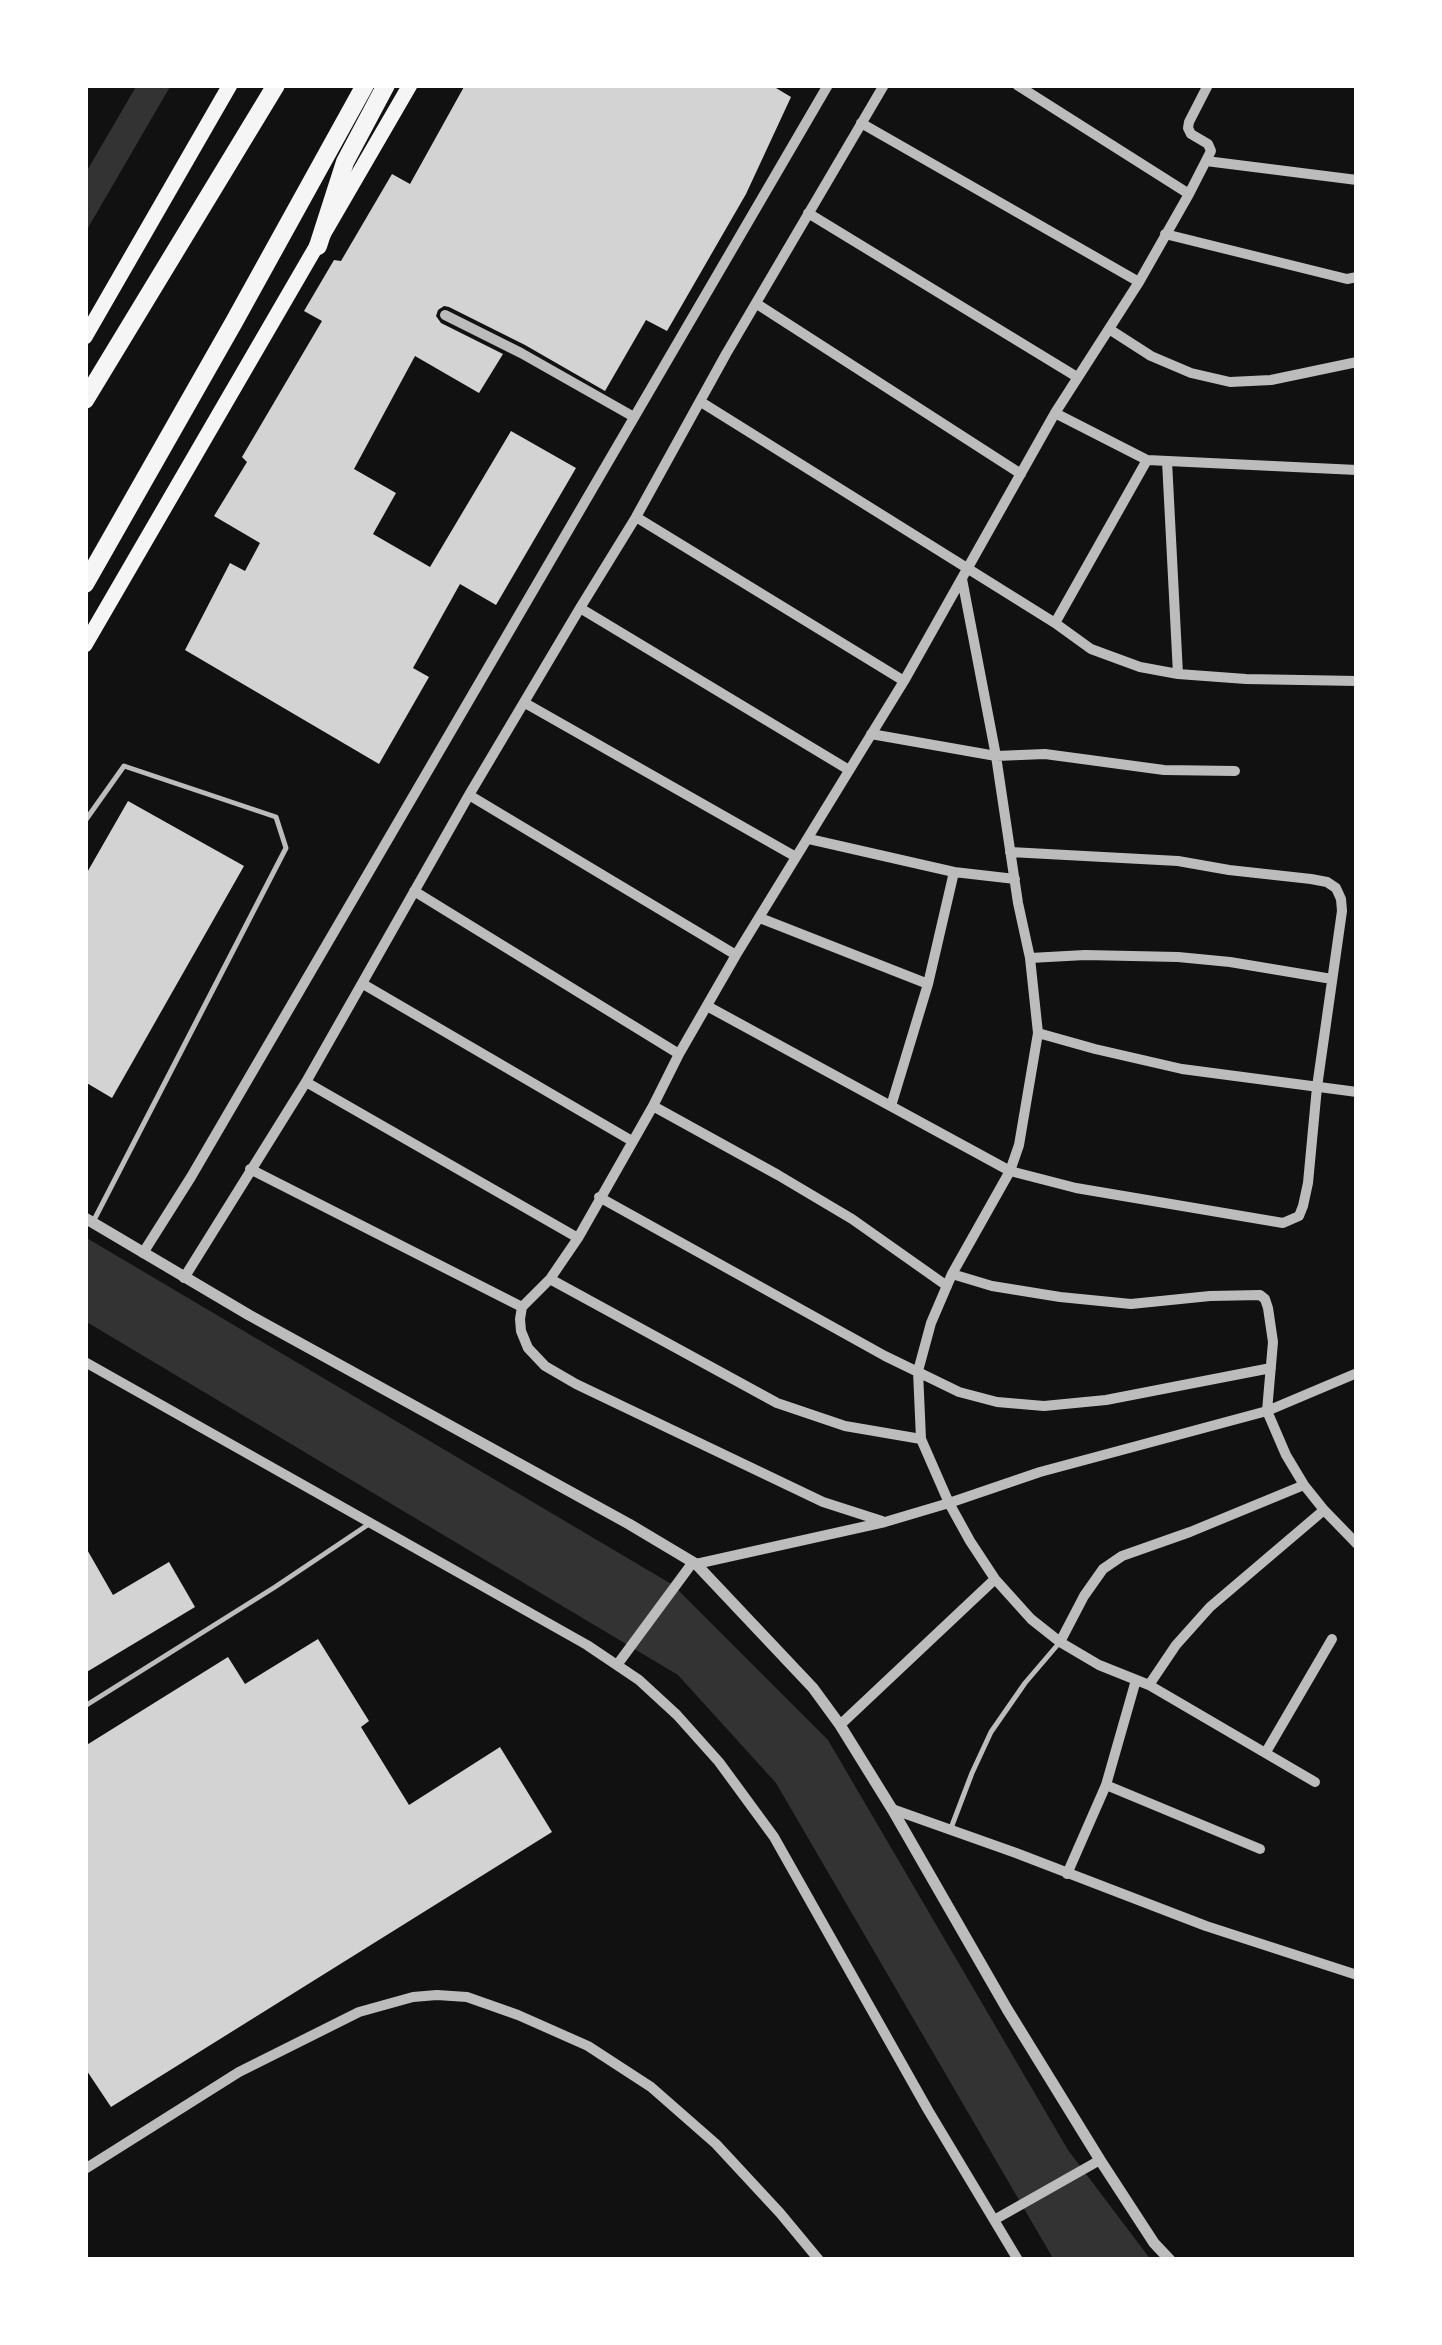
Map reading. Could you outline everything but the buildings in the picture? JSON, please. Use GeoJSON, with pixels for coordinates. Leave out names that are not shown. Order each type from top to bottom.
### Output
{"type":"FeatureCollection","features":[{"type":"Feature","properties":{"kind":"highway"},"geometry":{"type":"LineString","coordinates":[[85,338],[230,85]]}},
{"type":"Feature","properties":{"kind":"highway"},"geometry":{"type":"LineString","coordinates":[[85,400],[276,85]]}},
{"type":"Feature","properties":{"kind":"highway"},"geometry":{"type":"LineString","coordinates":[[85,584],[364,85]]}},
{"type":"Feature","properties":{"kind":"highway"},"geometry":{"type":"LineString","coordinates":[[318,246],[345,162],[386,85]]}},
{"type":"Feature","properties":{"kind":"highway"},"geometry":{"type":"LineString","coordinates":[[85,645],[410,85]]}},
{"type":"Feature","properties":{"kind":"street"},"geometry":{"type":"LineString","coordinates":[[142,1253],[191,1178],[828,85]]}},
{"type":"Feature","properties":{"kind":"street"},"geometry":{"type":"LineString","coordinates":[[184,1278],[306,1082],[884,85]]}},
{"type":"Feature","properties":{"kind":"street"},"geometry":{"type":"LineString","coordinates":[[1017,85],[1189,194]]}},
{"type":"Feature","properties":{"kind":"street"},"geometry":{"type":"LineString","coordinates":[[885,1522],[824,1502],[544,1366],[528,1348],[521,1330],[522,1307],[550,1278],[578,1238],[678,1054],[904,681],[1055,413],[1189,194],[1210,151],[1208,144],[1188,128],[1208,85]]}},
{"type":"Feature","properties":{"kind":"street"},"geometry":{"type":"LineString","coordinates":[[861,122],[1138,282]]}},
{"type":"Feature","properties":{"kind":"street"},"geometry":{"type":"LineString","coordinates":[[1206,161],[1357,180]]}},
{"type":"Feature","properties":{"kind":"street"},"geometry":{"type":"LineString","coordinates":[[808,213],[1077,378]]}},
{"type":"Feature","properties":{"kind":"street"},"geometry":{"type":"LineString","coordinates":[[1165,234],[1346,279],[1357,277]]}},
{"type":"Feature","properties":{"kind":"street"},"geometry":{"type":"LineString","coordinates":[[757,304],[1021,474]]}},
{"type":"Feature","properties":{"kind":"street"},"geometry":{"type":"LineString","coordinates":[[444,315],[634,417]]}},
{"type":"Feature","properties":{"kind":"street"},"geometry":{"type":"LineString","coordinates":[[1109,329],[1151,356],[1230,382],[1271,380],[1357,362]]}},
{"type":"Feature","properties":{"kind":"street"},"geometry":{"type":"LineString","coordinates":[[702,402],[964,574],[1091,649],[1140,667],[1178,674],[1357,681]]}},
{"type":"Feature","properties":{"kind":"street"},"geometry":{"type":"LineString","coordinates":[[1055,413],[1147,460],[1357,470]]}},
{"type":"Feature","properties":{"kind":"street"},"geometry":{"type":"LineString","coordinates":[[1054,624],[1147,460]]}},
{"type":"Feature","properties":{"kind":"street"},"geometry":{"type":"LineString","coordinates":[[1166,461],[1178,674]]}},
{"type":"Feature","properties":{"kind":"street"},"geometry":{"type":"LineString","coordinates":[[636,517],[904,681]]}},
{"type":"Feature","properties":{"kind":"street"},"geometry":{"type":"LineString","coordinates":[[964,574],[1030,958],[1038,1033],[1019,1145],[1010,1171],[952,1274],[931,1322],[918,1371],[922,1439],[948,1503],[970,1541],[1031,1619],[1100,1666],[1150,1685],[1316,1782]]}},
{"type":"Feature","properties":{"kind":"street"},"geometry":{"type":"LineString","coordinates":[[580,608],[849,770]]}},
{"type":"Feature","properties":{"kind":"street"},"geometry":{"type":"LineString","coordinates":[[526,703],[796,858]]}},
{"type":"Feature","properties":{"kind":"street"},"geometry":{"type":"LineString","coordinates":[[871,734],[996,756],[1046,754],[1164,770],[1235,772]]}},
{"type":"Feature","properties":{"kind":"street"},"geometry":{"type":"LineString","coordinates":[[469,796],[736,955]]}},
{"type":"Feature","properties":{"kind":"street"},"geometry":{"type":"LineString","coordinates":[[809,839],[954,872],[1015,879]]}},
{"type":"Feature","properties":{"kind":"street"},"geometry":{"type":"LineString","coordinates":[[707,1006],[1010,1171],[1076,1188],[1283,1223],[1299,1216],[1308,1183],[1342,911],[1342,898],[1336,888],[1311,879],[1178,861],[1010,852]]}},
{"type":"Feature","properties":{"kind":"street"},"geometry":{"type":"LineString","coordinates":[[891,1106],[928,984],[954,872]]}},
{"type":"Feature","properties":{"kind":"street"},"geometry":{"type":"LineString","coordinates":[[414,891],[678,1054]]}},
{"type":"Feature","properties":{"kind":"street"},"geometry":{"type":"LineString","coordinates":[[760,918],[928,984]]}},
{"type":"Feature","properties":{"kind":"street"},"geometry":{"type":"LineString","coordinates":[[1030,958],[1178,956],[1332,979]]}},
{"type":"Feature","properties":{"kind":"street"},"geometry":{"type":"LineString","coordinates":[[363,984],[632,1140]]}},
{"type":"Feature","properties":{"kind":"street"},"geometry":{"type":"LineString","coordinates":[[1038,1033],[1182,1068],[1357,1092]]}},
{"type":"Feature","properties":{"kind":"street"},"geometry":{"type":"LineString","coordinates":[[306,1082],[578,1238]]}},
{"type":"Feature","properties":{"kind":"street"},"geometry":{"type":"LineString","coordinates":[[652,1106],[852,1219],[947,1286]]}},
{"type":"Feature","properties":{"kind":"street"},"geometry":{"type":"LineString","coordinates":[[250,1169],[522,1307]]}},
{"type":"Feature","properties":{"kind":"street"},"geometry":{"type":"LineString","coordinates":[[599,1197],[884,1356],[959,1392],[996,1402],[1044,1406],[1106,1400],[1272,1368]]}},
{"type":"Feature","properties":{"kind":"street"},"geometry":{"type":"LineString","coordinates":[[89,1220],[184,1278],[694,1563],[813,1688],[840,1725],[1100,2160],[1170,2260]]}},
{"type":"Feature","properties":{"kind":"street"},"geometry":{"type":"LineString","coordinates":[[952,1274],[992,1286],[1131,1304],[1260,1295],[1266,1300],[1271,1320],[1268,1410],[1286,1455],[1304,1484],[1357,1544]]}},
{"type":"Feature","properties":{"kind":"street"},"geometry":{"type":"LineString","coordinates":[[550,1278],[777,1403],[845,1426],[922,1439]]}},
{"type":"Feature","properties":{"kind":"street"},"geometry":{"type":"LineString","coordinates":[[85,1362],[587,1644],[640,1680],[678,1715],[774,1836],[928,2110],[1018,2260]]}},
{"type":"Feature","properties":{"kind":"street"},"geometry":{"type":"LineString","coordinates":[[617,1664],[694,1563],[885,1522],[1040,1472],[1268,1410],[1357,1373]]}},
{"type":"Feature","properties":{"kind":"street"},"geometry":{"type":"LineString","coordinates":[[1060,1642],[1084,1596],[1102,1569],[1112,1562],[1304,1484]]}},
{"type":"Feature","properties":{"kind":"street"},"geometry":{"type":"LineString","coordinates":[[1150,1685],[1176,1644],[1210,1607],[1324,1510]]}},
{"type":"Feature","properties":{"kind":"street"},"geometry":{"type":"LineString","coordinates":[[840,1725],[996,1578]]}},
{"type":"Feature","properties":{"kind":"street"},"geometry":{"type":"LineString","coordinates":[[1266,1752],[1332,1639]]}},
{"type":"Feature","properties":{"kind":"street"},"geometry":{"type":"LineString","coordinates":[[1067,1874],[1106,1785],[1136,1680]]}},
{"type":"Feature","properties":{"kind":"street"},"geometry":{"type":"LineString","coordinates":[[1106,1785],[1260,1849]]}},
{"type":"Feature","properties":{"kind":"street"},"geometry":{"type":"LineString","coordinates":[[892,1810],[1206,1926],[1357,1975]]}},
{"type":"Feature","properties":{"kind":"street"},"geometry":{"type":"LineString","coordinates":[[85,2169],[239,2072],[359,2012],[413,1997],[468,1998],[588,2046],[650,2086],[716,2144],[819,2260]]}},
{"type":"Feature","properties":{"kind":"street"},"geometry":{"type":"LineString","coordinates":[[994,2220],[1100,2160]]}},
{"type":"Feature","properties":{"kind":"lane"},"geometry":{"type":"LineString","coordinates":[[85,820],[124,766],[276,817],[286,848],[89,1220]]}},
{"type":"Feature","properties":{"kind":"lane"},"geometry":{"type":"LineString","coordinates":[[85,1706],[370,1523]]}},
{"type":"Feature","properties":{"kind":"lane"},"geometry":{"type":"LineString","coordinates":[[950,1829],[991,1732],[1024,1683],[1060,1642]]}},
{"type":"Feature","properties":{"kind":"shaded area"},"geometry":{"type":"Polygon","coordinates":[[[137,85],[171,85],[85,233],[85,174],[137,85]]]}},
{"type":"Feature","properties":{"kind":"shaded area"},"geometry":{"type":"Polygon","coordinates":[[[85,1237],[673,1585],[828,1740],[1068,2150],[1151,2260],[1054,2260],[776,1783],[678,1675],[85,1321],[85,1237]]]}}]}
